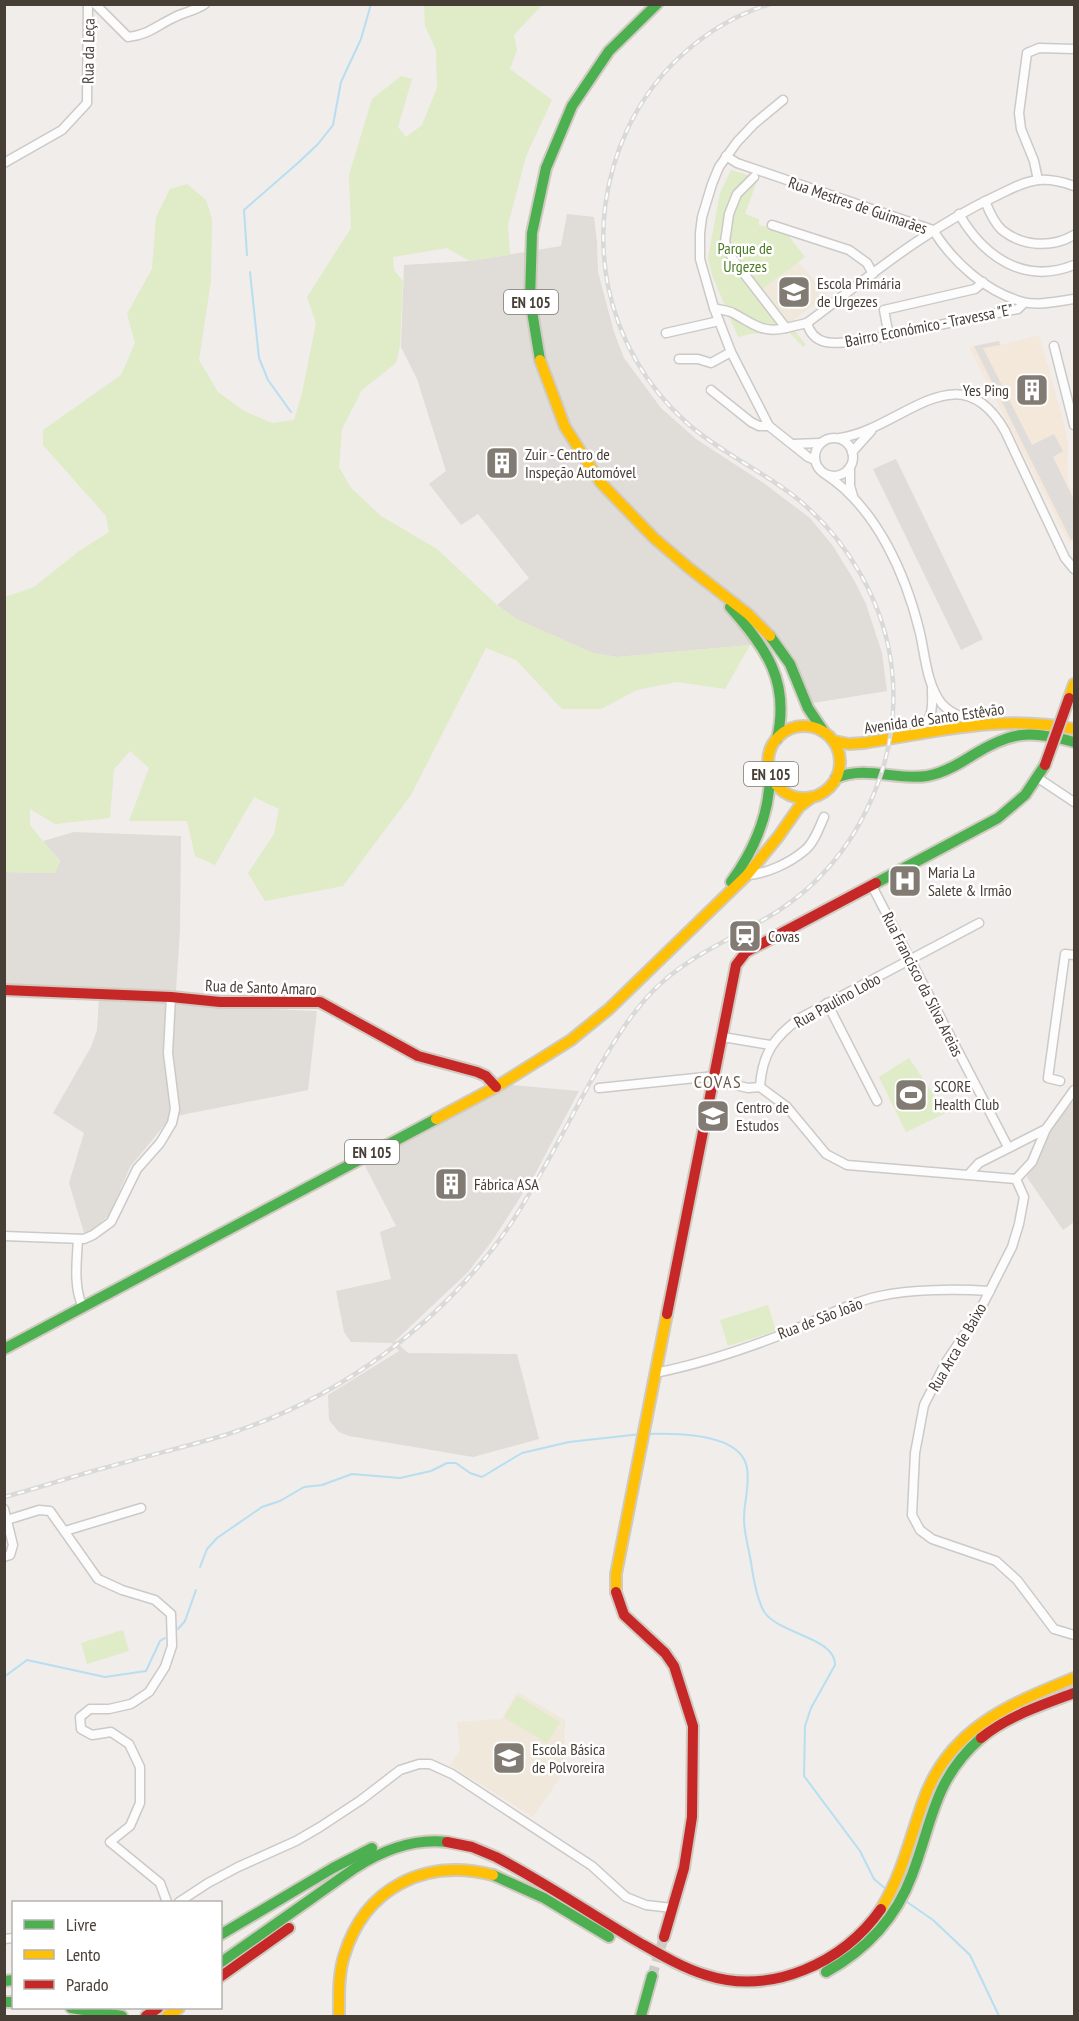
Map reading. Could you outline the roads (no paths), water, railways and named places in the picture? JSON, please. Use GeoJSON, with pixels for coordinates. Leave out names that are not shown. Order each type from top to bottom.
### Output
{"type":"FeatureCollection","features":[{"type":"Feature","properties":{"kind":"main road","name":"EN 105"},"geometry":{"type":"LineString","coordinates":[[657,4],[610,51],[585,85],[566,119],[550,156],[535,208],[530,245],[531,311],[537,344],[550,395],[577,449],[601,483],[625,509],[702,578],[749,615],[775,643],[790,665],[806,707],[814,720],[834,741]]}},
{"type":"Feature","properties":{"kind":"main road","name":"EN 105"},"geometry":{"type":"LineString","coordinates":[[702,578],[753,632],[770,660],[780,692],[781,719],[776,740],[771,748],[770,790],[758,837],[738,873],[709,912]]}},
{"type":"Feature","properties":{"kind":"main road"},"geometry":{"type":"LineString","coordinates":[[664,1937],[684,1868],[692,1817],[693,1726],[674,1666],[665,1653],[624,1615],[616,1592],[619,1552],[736,964],[746,952],[998,818],[1021,802],[1045,765],[1074,684]]}},
{"type":"Feature","properties":{"kind":"main road","name":"Avenida de Santo Estêvão"},"geometry":{"type":"LineString","coordinates":[[834,741],[849,744],[862,743],[988,722],[1028,722],[1074,729]]}},
{"type":"Feature","properties":{"kind":"main road","name":"EN 105"},"geometry":{"type":"LineString","coordinates":[[776,740],[794,728],[814,728],[824,732]]}},
{"type":"Feature","properties":{"kind":"main road","name":"Avenida de Santo Estêvão"},"geometry":{"type":"LineString","coordinates":[[836,778],[844,773],[863,771],[904,777],[928,776],[948,770],[991,744],[1019,735],[1042,736],[1074,742]]}},
{"type":"Feature","properties":{"kind":"main road"},"geometry":{"type":"LineString","coordinates":[[834,741],[840,759],[836,778]]}},
{"type":"Feature","properties":{"kind":"main road","name":"EN 105"},"geometry":{"type":"LineString","coordinates":[[769,769],[773,780],[790,795],[812,797]]}},
{"type":"Feature","properties":{"kind":"main road","name":"EN 105"},"geometry":{"type":"LineString","coordinates":[[4,1349],[496,1087],[554,1051],[592,1023],[709,912],[747,875],[799,807],[830,787],[836,778]]}},
{"type":"Feature","properties":{"kind":"main road","name":"Rua de Santo Amaro"},"geometry":{"type":"LineString","coordinates":[[4,990],[171,997],[220,1002],[320,1002],[394,1044],[435,1062],[486,1076],[496,1087]]}},
{"type":"Feature","properties":{"kind":"main road"},"geometry":{"type":"LineString","coordinates":[[222,1962],[356,1867],[392,1848],[411,1842],[425,1841],[459,1844],[498,1858],[634,1940],[693,1971],[712,1977],[744,1981],[784,1976],[812,1968],[849,1945],[883,1906],[900,1874],[927,1788],[946,1756],[970,1731],[999,1711],[1074,1678]]}},
{"type":"Feature","properties":{"kind":"main road"},"geometry":{"type":"LineString","coordinates":[[339,2016],[338,1975],[350,1937],[362,1916],[391,1888],[418,1875],[452,1869],[474,1870],[495,1876],[540,1896],[668,1971],[704,1984],[740,1989],[777,1988],[829,1971],[860,1950],[874,1937],[896,1908],[912,1875],[933,1804],[945,1779],[962,1757],[981,1738],[1004,1722],[1074,1693]]}},
{"type":"Feature","properties":{"kind":"main road"},"geometry":{"type":"LineString","coordinates":[[222,1934],[249,1920],[348,1859],[390,1841],[411,1836],[430,1834],[470,1841],[500,1853],[512,1860],[520,1870]]}},
{"type":"Feature","properties":{"kind":"main road"},"geometry":{"type":"LineString","coordinates":[[222,1976],[360,1877],[383,1863],[414,1851],[450,1851],[489,1863],[532,1886],[584,1922]]}},
{"type":"Feature","properties":{"kind":"main road"},"geometry":{"type":"LineString","coordinates":[[641,2016],[652,1976]]}},
{"type":"Feature","properties":{"kind":"main road"},"geometry":{"type":"LineString","coordinates":[[82,2009],[122,2016]]}},
{"type":"Feature","properties":{"kind":"street","name":"Rua da Leça"},"geometry":{"type":"LineString","coordinates":[[4,163],[62,129],[87,103],[88,4]]}},
{"type":"Feature","properties":{"kind":"street"},"geometry":{"type":"LineString","coordinates":[[95,4],[128,37],[138,36],[158,28],[173,18],[195,11],[205,4]]}},
{"type":"Feature","properties":{"kind":"street"},"geometry":{"type":"LineString","coordinates":[[1038,180],[1034,161],[1021,129],[1019,113],[1027,53],[1039,48],[1074,49]]}},
{"type":"Feature","properties":{"kind":"street"},"geometry":{"type":"LineString","coordinates":[[783,100],[754,124],[726,156],[712,184],[700,233],[700,259],[714,308],[731,352],[769,426],[815,460]]}},
{"type":"Feature","properties":{"kind":"street","name":"Rua Mestres de Guimarães"},"geometry":{"type":"LineString","coordinates":[[726,156],[737,163],[933,230],[945,249],[970,273],[995,290],[1024,303],[1074,298]]}},
{"type":"Feature","properties":{"kind":"street"},"geometry":{"type":"LineString","coordinates":[[754,177],[737,194],[729,214],[724,242],[732,258],[786,328]]}},
{"type":"Feature","properties":{"kind":"street"},"geometry":{"type":"LineString","coordinates":[[714,308],[731,312],[756,328],[778,330],[807,323],[933,230],[959,214],[1016,187],[1038,180],[1057,181],[1074,186]]}},
{"type":"Feature","properties":{"kind":"street"},"geometry":{"type":"LineString","coordinates":[[985,201],[1001,229],[1022,240],[1038,244],[1058,243],[1074,235]]}},
{"type":"Feature","properties":{"kind":"street"},"geometry":{"type":"LineString","coordinates":[[959,214],[979,243],[997,259],[1007,264],[1035,271],[1065,269],[1074,265]]}},
{"type":"Feature","properties":{"kind":"street"},"geometry":{"type":"LineString","coordinates":[[772,225],[849,250],[867,263],[873,274]]}},
{"type":"Feature","properties":{"kind":"street"},"geometry":{"type":"LineString","coordinates":[[889,336],[884,310],[975,289],[983,282]]}},
{"type":"Feature","properties":{"kind":"street","name":"Bairro Económico - Travessa \"E\""},"geometry":{"type":"LineString","coordinates":[[807,323],[810,334],[822,342],[861,341],[1018,309],[1024,303]]}},
{"type":"Feature","properties":{"kind":"street"},"geometry":{"type":"LineString","coordinates":[[666,333],[719,321]]}},
{"type":"Feature","properties":{"kind":"street"},"geometry":{"type":"LineString","coordinates":[[1054,346],[1074,424]]}},
{"type":"Feature","properties":{"kind":"street"},"geometry":{"type":"LineString","coordinates":[[679,360],[698,359],[711,363],[731,352]]}},
{"type":"Feature","properties":{"kind":"street"},"geometry":{"type":"LineString","coordinates":[[711,390],[752,422],[759,426],[769,426]]}},
{"type":"Feature","properties":{"kind":"street"},"geometry":{"type":"LineString","coordinates":[[793,444],[820,443],[829,438],[850,437],[876,427],[939,395],[959,394],[973,398],[996,414],[1065,558],[1074,569]]}},
{"type":"Feature","properties":{"kind":"street"},"geometry":{"type":"LineString","coordinates":[[852,452],[876,427]]}},
{"type":"Feature","properties":{"kind":"street"},"geometry":{"type":"LineString","coordinates":[[840,438],[850,446],[852,452],[850,486],[853,496]]}},
{"type":"Feature","properties":{"kind":"street"},"geometry":{"type":"LineString","coordinates":[[820,443],[815,454],[817,465],[853,496],[880,535],[900,572],[918,626],[932,685],[932,710],[925,724],[908,735]]}},
{"type":"Feature","properties":{"kind":"street"},"geometry":{"type":"LineString","coordinates":[[825,474],[838,476],[850,467]]}},
{"type":"Feature","properties":{"kind":"street"},"geometry":{"type":"LineString","coordinates":[[1056,538],[1074,560]]}},
{"type":"Feature","properties":{"kind":"street"},"geometry":{"type":"LineString","coordinates":[[932,685],[942,704],[953,713],[964,718],[988,722]]}},
{"type":"Feature","properties":{"kind":"street"},"geometry":{"type":"LineString","coordinates":[[1038,778],[1074,802]]}},
{"type":"Feature","properties":{"kind":"street"},"geometry":{"type":"LineString","coordinates":[[747,875],[759,874],[806,850],[824,817]]}},
{"type":"Feature","properties":{"kind":"street","name":"Rua Francisco da Silva Areias"},"geometry":{"type":"LineString","coordinates":[[872,886],[1008,1147]]}},
{"type":"Feature","properties":{"kind":"street","name":"Rua Paulino Lobo"},"geometry":{"type":"LineString","coordinates":[[760,1087],[761,1071],[771,1045],[800,1018],[979,923]]}},
{"type":"Feature","properties":{"kind":"street"},"geometry":{"type":"LineString","coordinates":[[1060,1081],[1048,1078],[1065,954],[1074,955]]}},
{"type":"Feature","properties":{"kind":"street"},"geometry":{"type":"LineString","coordinates":[[4,1236],[78,1239],[93,1235],[111,1222],[137,1170],[160,1143],[172,1124],[175,1109],[168,1053],[171,997]]}},
{"type":"Feature","properties":{"kind":"street"},"geometry":{"type":"LineString","coordinates":[[827,1003],[877,1101]]}},
{"type":"Feature","properties":{"kind":"street"},"geometry":{"type":"LineString","coordinates":[[723,1037],[771,1045]]}},
{"type":"Feature","properties":{"kind":"street"},"geometry":{"type":"LineString","coordinates":[[599,1088],[714,1078],[748,1088],[760,1087],[787,1107],[826,1154],[846,1165],[1016,1179],[1032,1162],[1046,1129],[1074,1090]]}},
{"type":"Feature","properties":{"kind":"street"},"geometry":{"type":"LineString","coordinates":[[969,1174],[979,1163],[1046,1129]]}},
{"type":"Feature","properties":{"kind":"street","name":"Rua Arca de Baixo"},"geometry":{"type":"LineString","coordinates":[[1016,1179],[1024,1197],[1020,1224],[1012,1247],[977,1316],[946,1362],[924,1405],[915,1453],[912,1515],[920,1530],[932,1539],[996,1561],[1017,1580],[1054,1629],[1074,1635]]}},
{"type":"Feature","properties":{"kind":"street"},"geometry":{"type":"LineString","coordinates":[[78,1239],[79,1294],[83,1307]]}},
{"type":"Feature","properties":{"kind":"street","name":"Rua de São João"},"geometry":{"type":"LineString","coordinates":[[655,1373],[681,1368],[791,1331],[841,1308],[881,1295],[934,1290],[990,1291]]}},
{"type":"Feature","properties":{"kind":"street"},"geometry":{"type":"LineString","coordinates":[[65,1531],[141,1508]]}},
{"type":"Feature","properties":{"kind":"street"},"geometry":{"type":"LineString","coordinates":[[4,1557],[10,1555],[13,1545],[6,1514],[46,1509],[52,1513],[98,1579],[122,1590],[155,1600],[171,1614],[172,1646],[165,1667],[149,1692],[131,1704],[90,1709],[80,1717],[81,1729],[92,1735],[111,1732],[129,1744],[140,1767],[140,1803],[130,1826],[110,1842],[160,1883],[167,1901]]}},
{"type":"Feature","properties":{"kind":"street"},"geometry":{"type":"LineString","coordinates":[[181,1901],[238,1867],[296,1841],[320,1827],[400,1770],[419,1764],[430,1764],[452,1774],[584,1860],[627,1897],[646,1905],[672,1908]]}},
{"type":"Feature","properties":{"kind":"waterway"},"geometry":{"type":"LineString","coordinates":[[247,255],[244,210],[318,144],[333,125],[341,82],[361,39],[371,4]]}},
{"type":"Feature","properties":{"kind":"waterway"},"geometry":{"type":"LineString","coordinates":[[250,272],[259,358],[268,380],[291,412]]}},
{"type":"Feature","properties":{"kind":"waterway"},"geometry":{"type":"LineString","coordinates":[[200,1567],[207,1549],[217,1538],[262,1507],[280,1501],[304,1487],[322,1485],[352,1474],[400,1478],[431,1471],[447,1463],[456,1463],[470,1473],[482,1477],[522,1453],[569,1442],[641,1434]]}},
{"type":"Feature","properties":{"kind":"waterway"},"geometry":{"type":"LineString","coordinates":[[646,1434],[705,1437],[733,1447],[742,1456],[748,1475],[744,1512],[745,1531],[758,1598],[765,1613],[772,1620],[827,1648],[833,1656],[835,1665],[811,1708],[805,1726],[804,1776],[860,1851],[874,1879],[887,1890]]}},
{"type":"Feature","properties":{"kind":"waterway"},"geometry":{"type":"LineString","coordinates":[[178,1629],[185,1621],[196,1590]]}},
{"type":"Feature","properties":{"kind":"waterway"},"geometry":{"type":"LineString","coordinates":[[4,1677],[27,1660],[105,1677],[146,1671],[160,1641],[165,1638]]}},
{"type":"Feature","properties":{"kind":"waterway"},"geometry":{"type":"LineString","coordinates":[[907,1902],[933,1920],[970,1955],[999,2016]]}},
{"type":"Feature","properties":{"kind":"tunnel"},"geometry":{"type":"LineString","coordinates":[[652,1976],[664,1937]]}},
{"type":"Feature","properties":{"kind":"railway"},"geometry":{"type":"LineString","coordinates":[[4,1497],[222,1436],[265,1421],[307,1402],[347,1379],[421,1325],[485,1259],[512,1222],[591,1081],[626,1023],[643,1002],[666,979],[696,957],[762,921],[806,890],[831,865],[851,837],[868,806],[881,774],[890,740],[893,705],[892,670],[888,645],[872,597],[846,552],[831,531],[813,513],[794,496],[726,452],[687,423],[658,393],[636,360],[619,324],[608,286],[603,246],[605,207],[613,167],[628,128],[653,87],[686,51],[705,36],[747,13],[770,4]]}},
{"type":"Feature","properties":{"kind":"place","name":"Escola Primária de Urgezes"},"geometry":{"type":"Point","coordinates":[794,292]}},
{"type":"Feature","properties":{"kind":"place","name":"Yes Ping"},"geometry":{"type":"Point","coordinates":[1032,390]}},
{"type":"Feature","properties":{"kind":"place","name":"Zuir - Centro de Inspeção Automóvel"},"geometry":{"type":"Point","coordinates":[502,463]}},
{"type":"Feature","properties":{"kind":"place","name":"Maria La Salete & Irmão"},"geometry":{"type":"Point","coordinates":[905,881]}},
{"type":"Feature","properties":{"kind":"place","name":"Covas"},"geometry":{"type":"Point","coordinates":[745,936]}},
{"type":"Feature","properties":{"kind":"place","name":"SCORE Health Club"},"geometry":{"type":"Point","coordinates":[911,1095]}},
{"type":"Feature","properties":{"kind":"place","name":"Centro de Estudos"},"geometry":{"type":"Point","coordinates":[713,1116]}},
{"type":"Feature","properties":{"kind":"place","name":"Fábrica ASA"},"geometry":{"type":"Point","coordinates":[451,1184]}},
{"type":"Feature","properties":{"kind":"place","name":"Escola Básica de Polvoreira"},"geometry":{"type":"Point","coordinates":[509,1758]}},
{"type":"Feature","properties":{"kind":"district","name":"COVAS"},"geometry":{"type":"Point","coordinates":[718,1081]}},
{"type":"Feature","properties":{"kind":"park label","name":"Parque de Urgezes"},"geometry":{"type":"Point","coordinates":[745,257]}}]}
